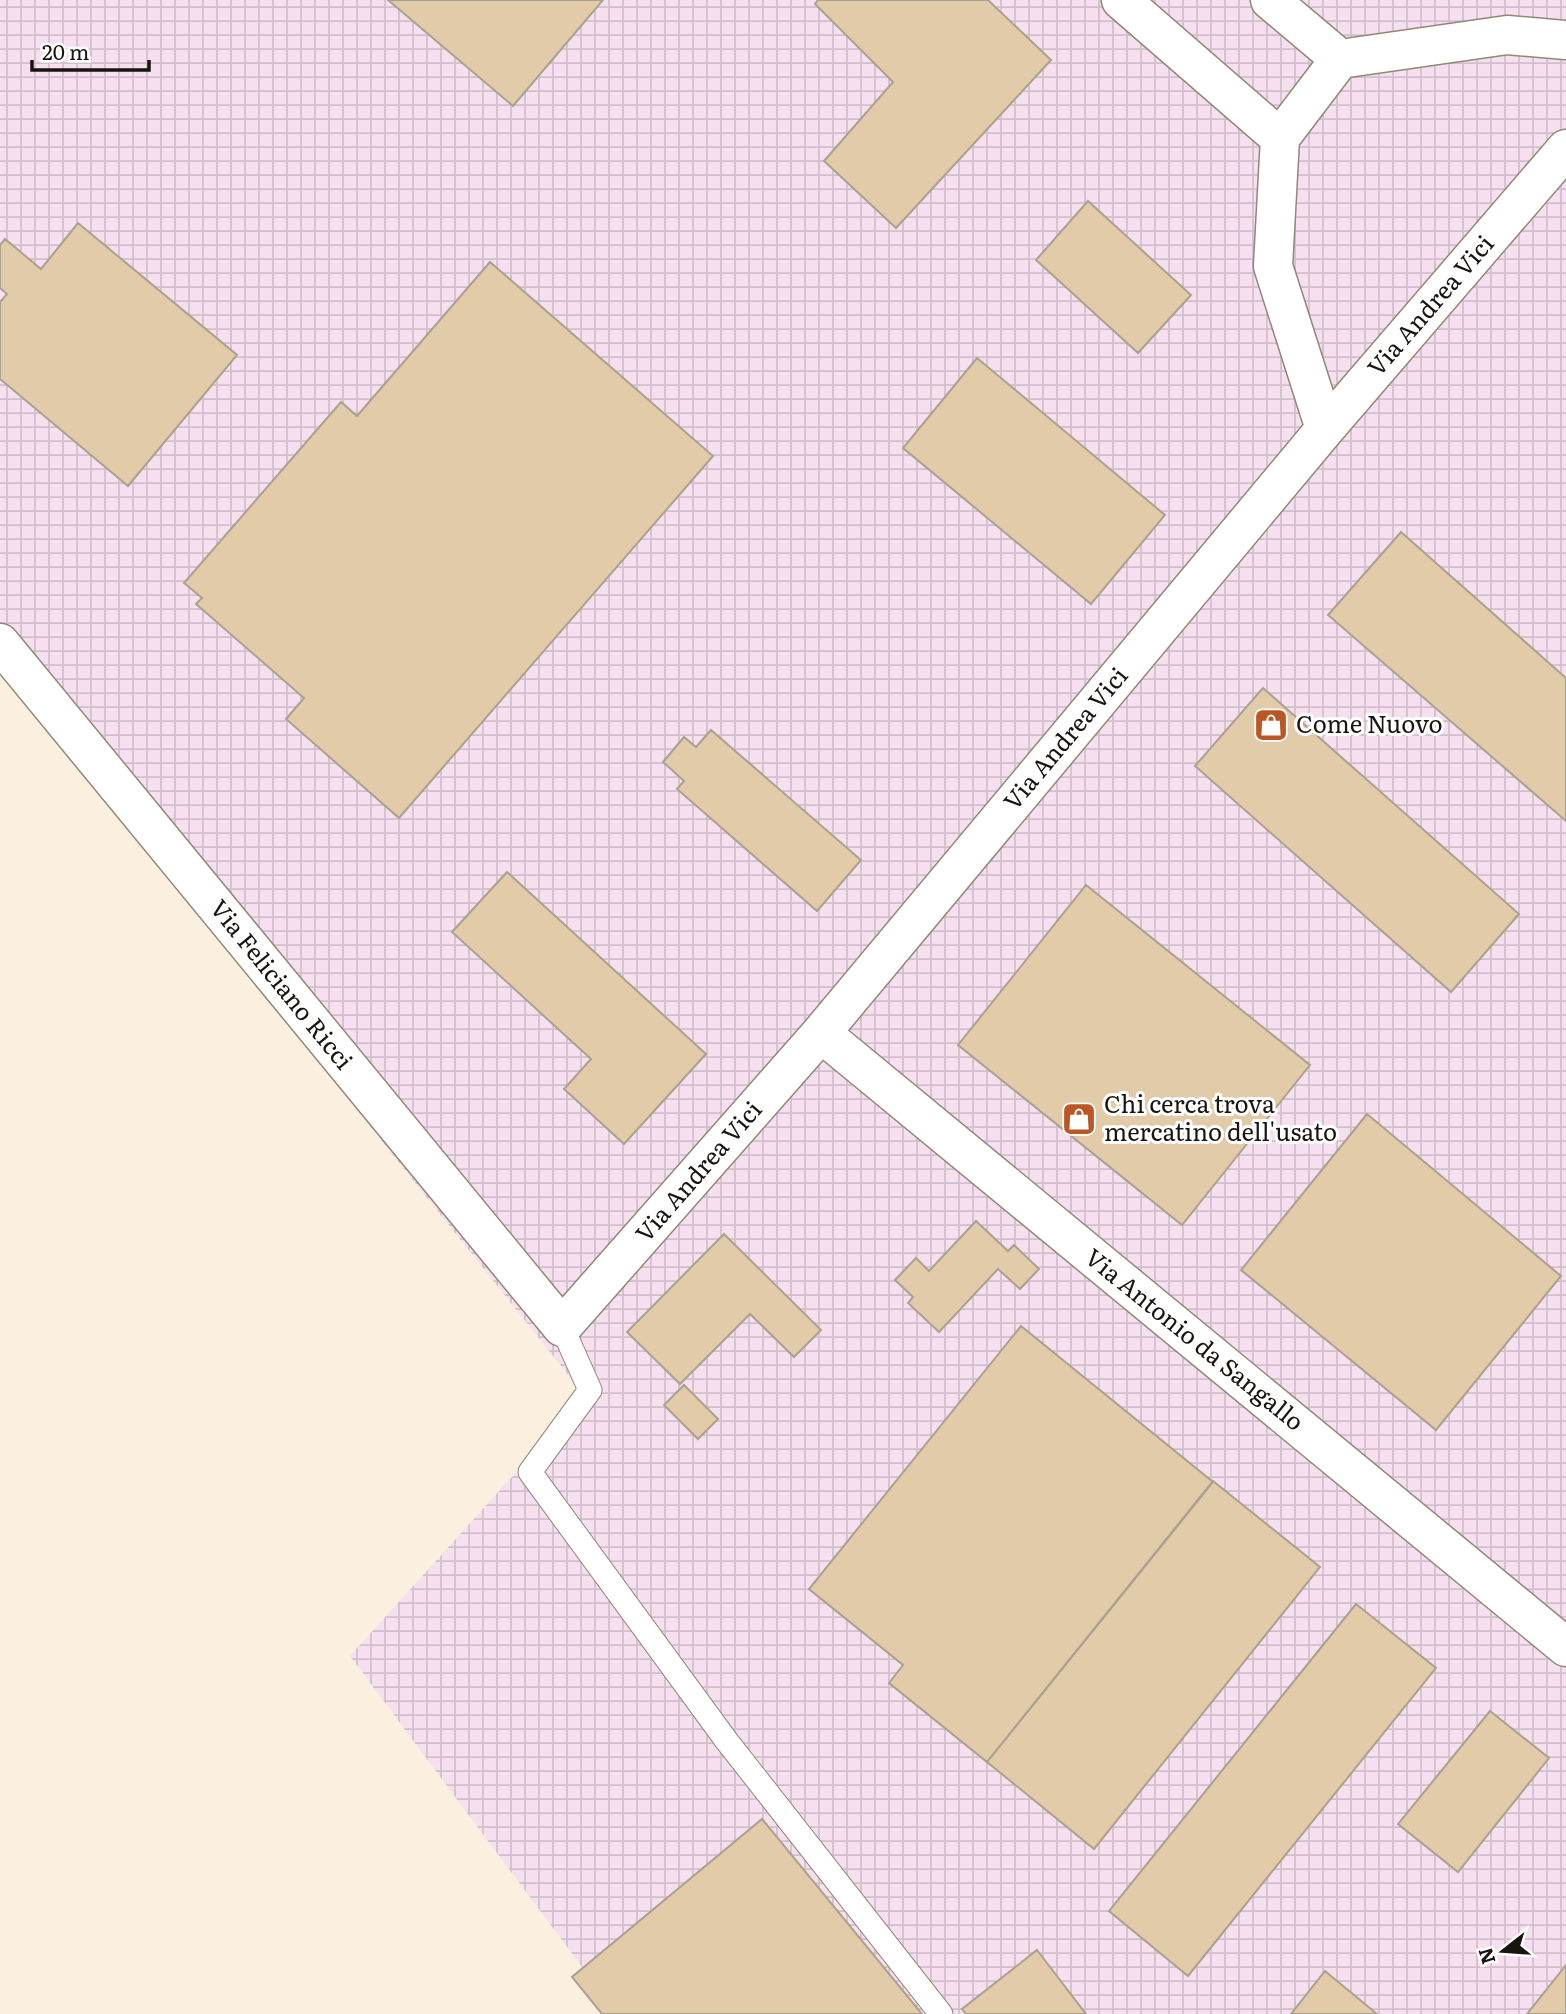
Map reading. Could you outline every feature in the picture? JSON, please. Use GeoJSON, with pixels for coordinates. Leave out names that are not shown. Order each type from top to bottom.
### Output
{"type":"FeatureCollection","features":[{"type":"Feature","properties":{"kind":"street"},"geometry":{"type":"LineString","coordinates":[[1122,0],[1280,138]]}},
{"type":"Feature","properties":{"kind":"street"},"geometry":{"type":"LineString","coordinates":[[1270,0],[1340,59]]}},
{"type":"Feature","properties":{"kind":"street"},"geometry":{"type":"LineString","coordinates":[[1325,429],[1273,266],[1280,138],[1340,59],[1507,35],[1566,40]]}},
{"type":"Feature","properties":{"kind":"street","name":"Via Andrea Vici"},"geometry":{"type":"LineString","coordinates":[[562,1327],[821,1033],[1325,429],[1566,149]]}},
{"type":"Feature","properties":{"kind":"street","name":"Via Feliciano Ricci"},"geometry":{"type":"LineString","coordinates":[[0,643],[562,1327]]}},
{"type":"Feature","properties":{"kind":"street","name":"Via Antonio da Sangallo"},"geometry":{"type":"LineString","coordinates":[[821,1033],[1566,1647]]}},
{"type":"Feature","properties":{"kind":"lane"},"geometry":{"type":"LineString","coordinates":[[562,1327],[590,1390],[530,1472],[726,1740],[941,2014]]}},
{"type":"Feature","properties":{"kind":"shaded area"},"geometry":{"type":"Polygon","coordinates":[[[0,0],[1566,0],[1566,2014],[617,2014],[350,1656],[585,1396],[0,662],[0,0]]]}},
{"type":"Feature","properties":{"kind":"building"},"geometry":{"type":"Polygon","coordinates":[[[388,0],[603,0],[513,106],[388,0]]]}},
{"type":"Feature","properties":{"kind":"building"},"geometry":{"type":"Polygon","coordinates":[[[818,0],[988,0],[1051,60],[896,228],[824,161],[893,82],[815,4],[818,0]]]}},
{"type":"Feature","properties":{"kind":"building"},"geometry":{"type":"Polygon","coordinates":[[[1088,201],[1191,295],[1138,353],[1036,260],[1088,201]]]}},
{"type":"Feature","properties":{"kind":"building"},"geometry":{"type":"Polygon","coordinates":[[[78,223],[237,355],[128,486],[0,379],[0,302],[7,294],[0,288],[0,245],[5,239],[41,269],[78,223]]]}},
{"type":"Feature","properties":{"kind":"building"},"geometry":{"type":"Polygon","coordinates":[[[490,262],[713,456],[399,818],[286,719],[304,698],[196,604],[202,598],[184,583],[341,402],[357,416],[490,262]]]}},
{"type":"Feature","properties":{"kind":"building"},"geometry":{"type":"Polygon","coordinates":[[[977,358],[1165,515],[1091,604],[903,448],[977,358]]]}},
{"type":"Feature","properties":{"kind":"building"},"geometry":{"type":"Polygon","coordinates":[[[1401,532],[1566,678],[1566,821],[1328,615],[1401,532]]]}},
{"type":"Feature","properties":{"kind":"building"},"geometry":{"type":"Polygon","coordinates":[[[1263,688],[1519,914],[1451,992],[1195,766],[1263,688]]]}},
{"type":"Feature","properties":{"kind":"building"},"geometry":{"type":"Polygon","coordinates":[[[711,730],[861,860],[817,911],[677,789],[684,781],[663,762],[684,737],[696,747],[711,730]]]}},
{"type":"Feature","properties":{"kind":"building"},"geometry":{"type":"Polygon","coordinates":[[[507,872],[706,1054],[624,1144],[564,1089],[591,1059],[452,932],[507,872]]]}},
{"type":"Feature","properties":{"kind":"building"},"geometry":{"type":"Polygon","coordinates":[[[1086,885],[1310,1065],[1182,1225],[958,1045],[1086,885]]]}},
{"type":"Feature","properties":{"kind":"building"},"geometry":{"type":"Polygon","coordinates":[[[1367,1114],[1561,1276],[1436,1430],[1241,1270],[1367,1114]]]}},
{"type":"Feature","properties":{"kind":"building"},"geometry":{"type":"Polygon","coordinates":[[[976,1221],[1008,1251],[1014,1245],[1039,1269],[1020,1289],[998,1269],[939,1332],[908,1303],[913,1297],[895,1280],[916,1258],[929,1271],[976,1221]]]}},
{"type":"Feature","properties":{"kind":"building"},"geometry":{"type":"Polygon","coordinates":[[[724,1234],[821,1330],[794,1357],[750,1314],[680,1384],[627,1332],[724,1234]]]}},
{"type":"Feature","properties":{"kind":"building"},"geometry":{"type":"Polygon","coordinates":[[[1021,1326],[1213,1482],[987,1762],[889,1683],[903,1665],[809,1589],[1021,1326]]]}},
{"type":"Feature","properties":{"kind":"building"},"geometry":{"type":"Polygon","coordinates":[[[684,1385],[718,1419],[698,1439],[664,1405],[684,1385]]]}},
{"type":"Feature","properties":{"kind":"building"},"geometry":{"type":"Polygon","coordinates":[[[1213,1481],[1320,1567],[1094,1849],[987,1762],[1213,1481]]]}},
{"type":"Feature","properties":{"kind":"building"},"geometry":{"type":"Polygon","coordinates":[[[1356,1604],[1436,1668],[1188,1976],[1109,1911],[1356,1604]]]}},
{"type":"Feature","properties":{"kind":"building"},"geometry":{"type":"Polygon","coordinates":[[[1490,1711],[1549,1758],[1458,1872],[1398,1824],[1490,1711]]]}},
{"type":"Feature","properties":{"kind":"building"},"geometry":{"type":"Polygon","coordinates":[[[762,1819],[922,2014],[602,2014],[572,1977],[762,1819]]]}},
{"type":"Feature","properties":{"kind":"building"},"geometry":{"type":"Polygon","coordinates":[[[1037,1950],[1086,2014],[966,2014],[962,2009],[1037,1950]]]}},
{"type":"Feature","properties":{"kind":"building"},"geometry":{"type":"Polygon","coordinates":[[[1566,1965],[1566,2014],[1527,2014],[1566,1965]]]}},
{"type":"Feature","properties":{"kind":"building"},"geometry":{"type":"Polygon","coordinates":[[[1325,1971],[1377,2014],[1291,2014],[1325,1971]]]}},
{"type":"Feature","properties":{"kind":"place","name":"Come Nuovo"},"geometry":{"type":"Point","coordinates":[1271,725]}},
{"type":"Feature","properties":{"kind":"place","name":"Chi cerca trova mercatino dell'usato"},"geometry":{"type":"Point","coordinates":[1079,1119]}}]}
